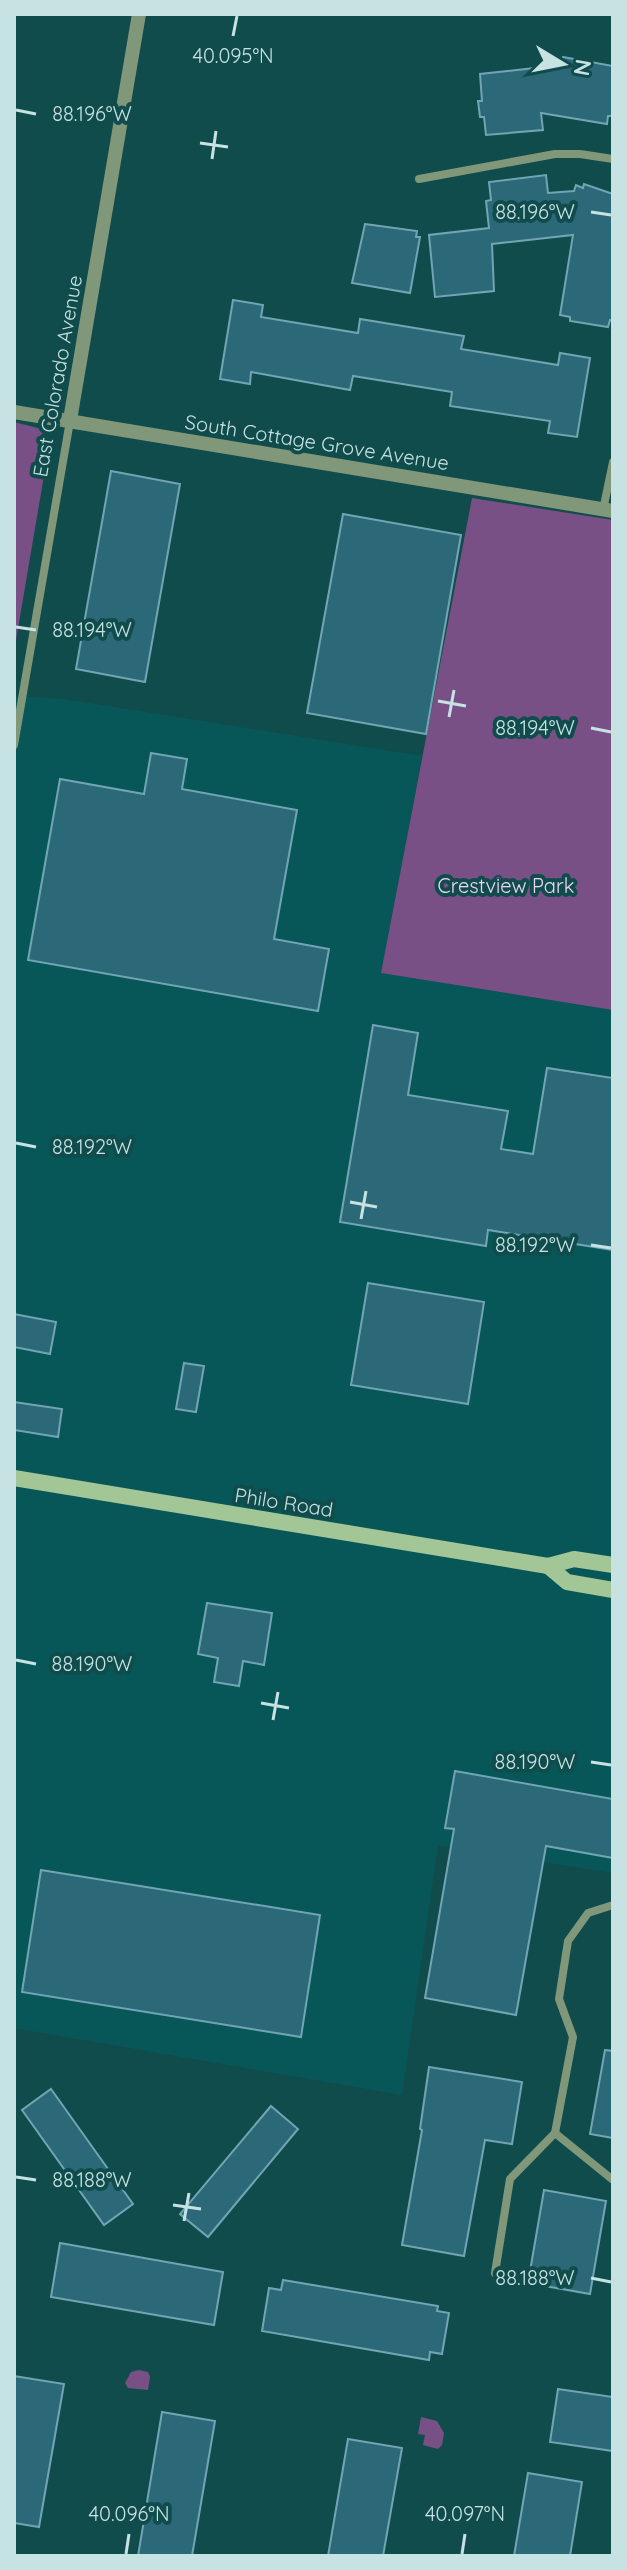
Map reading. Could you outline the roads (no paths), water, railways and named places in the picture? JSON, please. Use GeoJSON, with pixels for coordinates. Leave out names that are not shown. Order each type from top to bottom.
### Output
{"type":"FeatureCollection","features":[{"type":"Feature","properties":{"kind":"main road","name":"Philo Road"},"geometry":{"type":"LineString","coordinates":[[14,1478],[548,1566],[574,1559],[613,1565]]}},
{"type":"Feature","properties":{"kind":"main road","name":"Philo Road"},"geometry":{"type":"LineString","coordinates":[[548,1566],[567,1582],[613,1590]]}},
{"type":"Feature","properties":{"kind":"street","name":"East Colorado Avenue"},"geometry":{"type":"LineString","coordinates":[[14,745],[139,14]]}},
{"type":"Feature","properties":{"kind":"street"},"geometry":{"type":"LineString","coordinates":[[419,179],[555,154],[613,159]]}},
{"type":"Feature","properties":{"kind":"street","name":"South Cottage Grove Avenue"},"geometry":{"type":"LineString","coordinates":[[14,412],[608,510]]}},
{"type":"Feature","properties":{"kind":"street"},"geometry":{"type":"LineString","coordinates":[[608,510],[613,462]]}},
{"type":"Feature","properties":{"kind":"street"},"geometry":{"type":"LineString","coordinates":[[495,2273],[510,2179],[555,2133],[573,2037],[559,1999],[568,1941],[588,1913],[613,1905]]}},
{"type":"Feature","properties":{"kind":"street"},"geometry":{"type":"LineString","coordinates":[[555,2133],[613,2180]]}},
{"type":"Feature","properties":{"kind":"park label","name":"Crestview Park"},"geometry":{"type":"Point","coordinates":[506,885]}}]}
